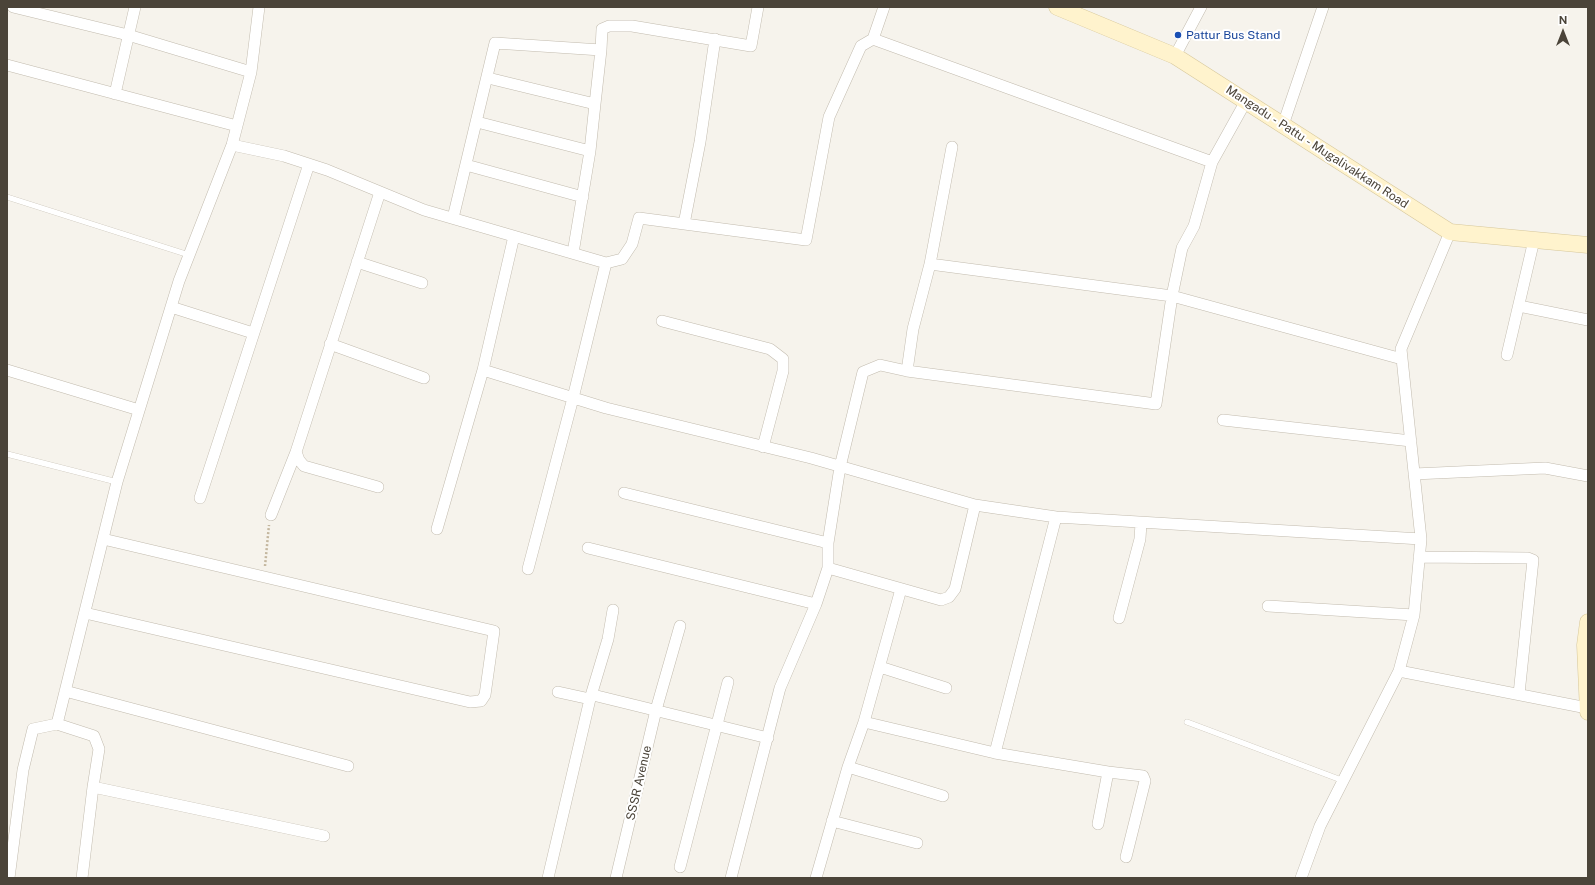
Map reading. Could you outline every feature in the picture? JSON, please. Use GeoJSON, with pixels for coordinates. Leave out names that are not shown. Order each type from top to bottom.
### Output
{"type":"FeatureCollection","features":[{"type":"Feature","properties":{"kind":"street"},"geometry":{"type":"LineString","coordinates":[[13,7],[128,35],[250,72]]}},
{"type":"Feature","properties":{"kind":"street"},"geometry":{"type":"LineString","coordinates":[[115,94],[135,7]]}},
{"type":"Feature","properties":{"kind":"street"},"geometry":{"type":"LineString","coordinates":[[57,724],[117,482],[189,255],[232,145],[250,72],[259,7]]}},
{"type":"Feature","properties":{"kind":"street"},"geometry":{"type":"LineString","coordinates":[[573,254],[590,151],[602,29],[609,26],[632,26],[751,46],[758,7]]}},
{"type":"Feature","properties":{"kind":"street"},"geometry":{"type":"LineString","coordinates":[[232,145],[284,156],[424,210],[606,263],[622,259],[632,244],[639,218],[806,240],[829,117],[861,46],[873,40],[884,7]]}},
{"type":"Feature","properties":{"kind":"street","name":"Mangadu - Pattu - Mugalivakkam Road"},"geometry":{"type":"LineString","coordinates":[[1058,7],[1175,56],[1450,232],[1588,245]]}},
{"type":"Feature","properties":{"kind":"street"},"geometry":{"type":"LineString","coordinates":[[1175,56],[1201,7]]}},
{"type":"Feature","properties":{"kind":"street"},"geometry":{"type":"LineString","coordinates":[[1283,125],[1323,7]]}},
{"type":"Feature","properties":{"kind":"street"},"geometry":{"type":"LineString","coordinates":[[684,224],[700,142],[715,39]]}},
{"type":"Feature","properties":{"kind":"street"},"geometry":{"type":"LineString","coordinates":[[873,40],[1212,162]]}},
{"type":"Feature","properties":{"kind":"street"},"geometry":{"type":"LineString","coordinates":[[453,218],[488,78],[495,43],[600,50]]}},
{"type":"Feature","properties":{"kind":"street"},"geometry":{"type":"LineString","coordinates":[[7,66],[237,126]]}},
{"type":"Feature","properties":{"kind":"street"},"geometry":{"type":"LineString","coordinates":[[488,78],[595,104]]}},
{"type":"Feature","properties":{"kind":"street"},"geometry":{"type":"LineString","coordinates":[[731,878],[780,688],[816,604],[828,568],[828,543],[840,467],[863,372],[880,365],[907,371],[1156,404],[1172,296],[1182,248],[1194,226],[1212,162],[1246,101]]}},
{"type":"Feature","properties":{"kind":"street"},"geometry":{"type":"LineString","coordinates":[[477,122],[590,151]]}},
{"type":"Feature","properties":{"kind":"street"},"geometry":{"type":"LineString","coordinates":[[907,371],[913,329],[930,264],[952,147]]}},
{"type":"Feature","properties":{"kind":"street"},"geometry":{"type":"LineString","coordinates":[[200,498],[308,164]]}},
{"type":"Feature","properties":{"kind":"street"},"geometry":{"type":"LineString","coordinates":[[466,165],[582,197]]}},
{"type":"Feature","properties":{"kind":"street"},"geometry":{"type":"LineString","coordinates":[[271,515],[296,452],[380,192]]}},
{"type":"Feature","properties":{"kind":"street"},"geometry":{"type":"LineString","coordinates":[[1301,878],[1320,826],[1344,782],[1399,671],[1414,615],[1421,539],[1401,349],[1450,232]]}},
{"type":"Feature","properties":{"kind":"street"},"geometry":{"type":"LineString","coordinates":[[438,529],[483,370],[514,236]]}},
{"type":"Feature","properties":{"kind":"street"},"geometry":{"type":"LineString","coordinates":[[1507,356],[1534,240]]}},
{"type":"Feature","properties":{"kind":"street"},"geometry":{"type":"LineString","coordinates":[[357,262],[422,283]]}},
{"type":"Feature","properties":{"kind":"street"},"geometry":{"type":"LineString","coordinates":[[528,569],[573,398],[606,263]]}},
{"type":"Feature","properties":{"kind":"street"},"geometry":{"type":"LineString","coordinates":[[930,264],[1172,296],[1402,359]]}},
{"type":"Feature","properties":{"kind":"street"},"geometry":{"type":"LineString","coordinates":[[1519,306],[1588,320]]}},
{"type":"Feature","properties":{"kind":"street"},"geometry":{"type":"LineString","coordinates":[[171,308],[253,333]]}},
{"type":"Feature","properties":{"kind":"street"},"geometry":{"type":"LineString","coordinates":[[662,321],[770,348],[783,359],[783,371],[763,447]]}},
{"type":"Feature","properties":{"kind":"street"},"geometry":{"type":"LineString","coordinates":[[330,344],[424,378]]}},
{"type":"Feature","properties":{"kind":"street"},"geometry":{"type":"LineString","coordinates":[[7,370],[139,410]]}},
{"type":"Feature","properties":{"kind":"street"},"geometry":{"type":"LineString","coordinates":[[483,370],[606,408],[840,467],[975,505],[1056,517],[1421,539]]}},
{"type":"Feature","properties":{"kind":"street"},"geometry":{"type":"LineString","coordinates":[[1223,420],[1411,441]]}},
{"type":"Feature","properties":{"kind":"street"},"geometry":{"type":"LineString","coordinates":[[296,452],[299,460],[304,466],[378,487]]}},
{"type":"Feature","properties":{"kind":"street"},"geometry":{"type":"LineString","coordinates":[[1414,474],[1545,468],[1588,476]]}},
{"type":"Feature","properties":{"kind":"street"},"geometry":{"type":"LineString","coordinates":[[624,493],[828,543]]}},
{"type":"Feature","properties":{"kind":"street"},"geometry":{"type":"LineString","coordinates":[[828,568],[941,600],[949,598],[955,588],[975,505]]}},
{"type":"Feature","properties":{"kind":"street"},"geometry":{"type":"LineString","coordinates":[[995,753],[1056,517]]}},
{"type":"Feature","properties":{"kind":"street"},"geometry":{"type":"LineString","coordinates":[[1119,618],[1140,539],[1141,523]]}},
{"type":"Feature","properties":{"kind":"street"},"geometry":{"type":"LineString","coordinates":[[85,613],[470,702],[481,701],[485,694],[494,631],[103,539]]}},
{"type":"Feature","properties":{"kind":"street"},"geometry":{"type":"LineString","coordinates":[[588,548],[816,604]]}},
{"type":"Feature","properties":{"kind":"street"},"geometry":{"type":"LineString","coordinates":[[1419,557],[1528,558],[1533,560],[1519,694]]}},
{"type":"Feature","properties":{"kind":"street"},"geometry":{"type":"LineString","coordinates":[[816,878],[848,767],[864,722],[901,589]]}},
{"type":"Feature","properties":{"kind":"street"},"geometry":{"type":"LineString","coordinates":[[1268,606],[1414,615]]}},
{"type":"Feature","properties":{"kind":"street"},"geometry":{"type":"LineString","coordinates":[[548,878],[590,699],[608,639],[613,610]]}},
{"type":"Feature","properties":{"kind":"street"},"geometry":{"type":"LineString","coordinates":[[1399,671],[1519,694],[1588,710],[1585,645],[1588,622]]}},
{"type":"Feature","properties":{"kind":"street","name":"SSSR Avenue"},"geometry":{"type":"LineString","coordinates":[[616,878],[656,710],[680,626]]}},
{"type":"Feature","properties":{"kind":"street"},"geometry":{"type":"LineString","coordinates":[[880,667],[946,688]]}},
{"type":"Feature","properties":{"kind":"street"},"geometry":{"type":"LineString","coordinates":[[680,867],[728,682]]}},
{"type":"Feature","properties":{"kind":"street"},"geometry":{"type":"LineString","coordinates":[[65,691],[348,766]]}},
{"type":"Feature","properties":{"kind":"street"},"geometry":{"type":"LineString","coordinates":[[558,692],[590,699]]}},
{"type":"Feature","properties":{"kind":"street"},"geometry":{"type":"LineString","coordinates":[[590,699],[593,695],[768,738]]}},
{"type":"Feature","properties":{"kind":"street"},"geometry":{"type":"LineString","coordinates":[[864,722],[995,753],[1108,772],[1143,776],[1145,782],[1126,857]]}},
{"type":"Feature","properties":{"kind":"street"},"geometry":{"type":"LineString","coordinates":[[9,878],[23,770],[33,729],[57,724],[94,736],[99,749],[92,787],[82,878]]}},
{"type":"Feature","properties":{"kind":"street"},"geometry":{"type":"LineString","coordinates":[[848,767],[943,796]]}},
{"type":"Feature","properties":{"kind":"street"},"geometry":{"type":"LineString","coordinates":[[1098,824],[1108,772]]}},
{"type":"Feature","properties":{"kind":"street"},"geometry":{"type":"LineString","coordinates":[[92,787],[324,836]]}},
{"type":"Feature","properties":{"kind":"street"},"geometry":{"type":"LineString","coordinates":[[832,821],[917,843]]}},
{"type":"Feature","properties":{"kind":"lane"},"geometry":{"type":"LineString","coordinates":[[7,197],[189,255]]}},
{"type":"Feature","properties":{"kind":"lane"},"geometry":{"type":"LineString","coordinates":[[7,454],[117,482]]}},
{"type":"Feature","properties":{"kind":"lane"},"geometry":{"type":"LineString","coordinates":[[1187,722],[1344,782]]}},
{"type":"Feature","properties":{"kind":"path"},"geometry":{"type":"LineString","coordinates":[[264,577],[267,534],[271,515]]}},
{"type":"Feature","properties":{"kind":"place","name":"Pattur Bus Stand"},"geometry":{"type":"Point","coordinates":[1178,35]}}]}
